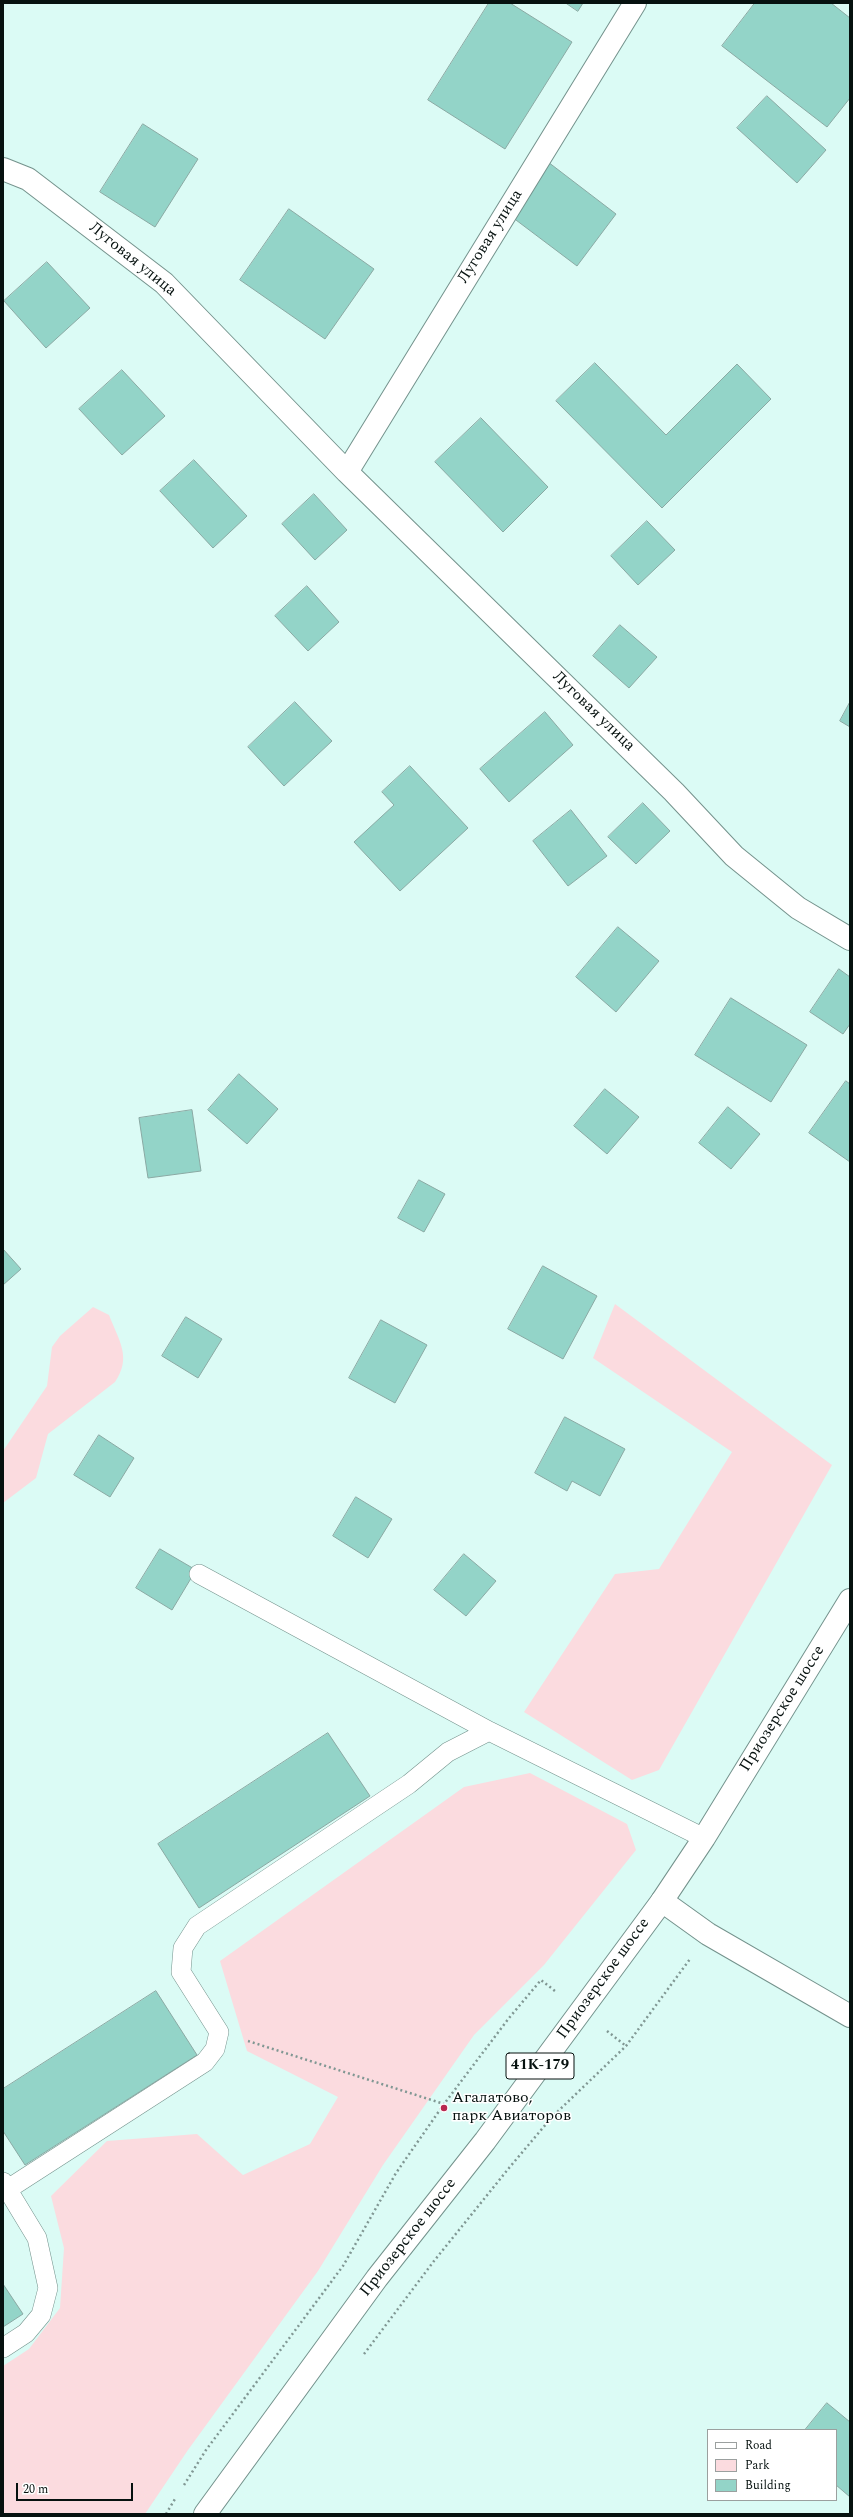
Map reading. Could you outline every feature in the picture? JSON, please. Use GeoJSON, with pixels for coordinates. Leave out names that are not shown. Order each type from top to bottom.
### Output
{"type":"FeatureCollection","features":[{"type":"Feature","properties":{"kind":"street","name":"Луговая улица"},"geometry":{"type":"LineString","coordinates":[[347,472],[635,3]]}},
{"type":"Feature","properties":{"kind":"street","name":"Луговая улица"},"geometry":{"type":"LineString","coordinates":[[3,169],[28,179],[164,283],[347,472],[674,792],[734,856],[798,908],[850,939]]}},
{"type":"Feature","properties":{"kind":"street","name":"Приозерское шоссе"},"geometry":{"type":"LineString","coordinates":[[205,2514],[372,2284],[486,2141],[662,1900],[704,1838],[850,1600]]}},
{"type":"Feature","properties":{"kind":"street"},"geometry":{"type":"LineString","coordinates":[[662,1900],[708,1934],[850,2016]]}},
{"type":"Feature","properties":{"kind":"lane"},"geometry":{"type":"LineString","coordinates":[[199,1574],[489,1731],[704,1838]]}},
{"type":"Feature","properties":{"kind":"lane"},"geometry":{"type":"LineString","coordinates":[[3,2348],[26,2333],[40,2315],[48,2288],[37,2238],[5,2186],[205,2062],[215,2049],[219,2032],[181,1972],[183,1948],[197,1926],[397,1793],[448,1752],[489,1731]]}},
{"type":"Feature","properties":{"kind":"path"},"geometry":{"type":"LineString","coordinates":[[362,2356],[434,2262],[552,2117],[626,2046],[708,1934]]}},
{"type":"Feature","properties":{"kind":"path"},"geometry":{"type":"LineString","coordinates":[[182,2488],[206,2450],[343,2266],[396,2173],[444,2104],[509,2018],[541,1980]]}},
{"type":"Feature","properties":{"kind":"path"},"geometry":{"type":"LineString","coordinates":[[219,2032],[444,2104]]}},
{"type":"Feature","properties":{"kind":"path"},"geometry":{"type":"LineString","coordinates":[[166,2514],[178,2495]]}},
{"type":"Feature","properties":{"kind":"green space"},"geometry":{"type":"Polygon","coordinates":[[[615,1304],[832,1465],[659,1770],[632,1780],[524,1712],[615,1574],[659,1569],[732,1452],[593,1358],[615,1304]]]}},
{"type":"Feature","properties":{"kind":"green space"},"geometry":{"type":"Polygon","coordinates":[[[93,1307],[109,1315],[117,1333],[123,1357],[123,1365],[120,1373],[115,1382],[48,1434],[36,1478],[3,1503],[3,1451],[47,1386],[52,1347],[60,1336],[93,1307]]]}},
{"type":"Feature","properties":{"kind":"green space"},"geometry":{"type":"Polygon","coordinates":[[[530,1773],[627,1824],[636,1850],[544,1965],[474,2035],[383,2165],[318,2271],[188,2450],[145,2514],[3,2514],[3,2366],[29,2349],[60,2308],[64,2248],[51,2196],[107,2141],[197,2134],[243,2175],[310,2144],[338,2097],[247,2051],[220,1961],[464,1787],[530,1773]]]}},
{"type":"Feature","properties":{"kind":"building"},"geometry":{"type":"Polygon","coordinates":[[[489,3],[510,3],[572,42],[505,149],[428,100],[489,3]]]}},
{"type":"Feature","properties":{"kind":"building"},"geometry":{"type":"Polygon","coordinates":[[[566,3],[583,3],[578,11],[566,3]]]}},
{"type":"Feature","properties":{"kind":"building"},"geometry":{"type":"Polygon","coordinates":[[[755,3],[831,3],[850,18],[850,98],[827,127],[722,46],[755,3]]]}},
{"type":"Feature","properties":{"kind":"building"},"geometry":{"type":"Polygon","coordinates":[[[767,96],[826,150],[797,183],[737,128],[767,96]]]}},
{"type":"Feature","properties":{"kind":"building"},"geometry":{"type":"Polygon","coordinates":[[[143,124],[198,159],[155,227],[100,192],[143,124]]]}},
{"type":"Feature","properties":{"kind":"building"},"geometry":{"type":"Polygon","coordinates":[[[548,162],[616,214],[577,266],[508,214],[548,162]]]}},
{"type":"Feature","properties":{"kind":"building"},"geometry":{"type":"Polygon","coordinates":[[[289,209],[374,269],[325,339],[240,280],[289,209]]]}},
{"type":"Feature","properties":{"kind":"building"},"geometry":{"type":"Polygon","coordinates":[[[47,262],[90,308],[46,348],[4,301],[47,262]]]}},
{"type":"Feature","properties":{"kind":"building"},"geometry":{"type":"Polygon","coordinates":[[[595,363],[666,435],[737,364],[771,399],[662,508],[556,401],[595,363]]]}},
{"type":"Feature","properties":{"kind":"building"},"geometry":{"type":"Polygon","coordinates":[[[122,370],[165,416],[122,455],[79,409],[122,370]]]}},
{"type":"Feature","properties":{"kind":"building"},"geometry":{"type":"Polygon","coordinates":[[[481,418],[548,487],[503,532],[435,462],[481,418]]]}},
{"type":"Feature","properties":{"kind":"building"},"geometry":{"type":"Polygon","coordinates":[[[194,460],[247,516],[213,548],[160,491],[194,460]]]}},
{"type":"Feature","properties":{"kind":"building"},"geometry":{"type":"Polygon","coordinates":[[[314,494],[347,530],[315,560],[282,524],[314,494]]]}},
{"type":"Feature","properties":{"kind":"building"},"geometry":{"type":"Polygon","coordinates":[[[647,521],[675,550],[638,585],[611,556],[647,521]]]}},
{"type":"Feature","properties":{"kind":"building"},"geometry":{"type":"Polygon","coordinates":[[[307,586],[339,622],[308,651],[275,616],[307,586]]]}},
{"type":"Feature","properties":{"kind":"building"},"geometry":{"type":"Polygon","coordinates":[[[620,625],[657,657],[629,688],[593,656],[620,625]]]}},
{"type":"Feature","properties":{"kind":"building"},"geometry":{"type":"Polygon","coordinates":[[[295,702],[332,741],[284,786],[248,747],[295,702]]]}},
{"type":"Feature","properties":{"kind":"building"},"geometry":{"type":"Polygon","coordinates":[[[850,702],[850,727],[840,721],[850,702]]]}},
{"type":"Feature","properties":{"kind":"building"},"geometry":{"type":"Polygon","coordinates":[[[545,712],[573,745],[509,802],[480,769],[545,712]]]}},
{"type":"Feature","properties":{"kind":"building"},"geometry":{"type":"Polygon","coordinates":[[[410,766],[468,828],[400,891],[354,842],[394,805],[382,792],[410,766]]]}},
{"type":"Feature","properties":{"kind":"building"},"geometry":{"type":"Polygon","coordinates":[[[643,803],[670,831],[636,864],[608,837],[643,803]]]}},
{"type":"Feature","properties":{"kind":"building"},"geometry":{"type":"Polygon","coordinates":[[[571,810],[607,856],[568,886],[533,841],[571,810]]]}},
{"type":"Feature","properties":{"kind":"building"},"geometry":{"type":"Polygon","coordinates":[[[618,927],[659,961],[616,1012],[576,977],[618,927]]]}},
{"type":"Feature","properties":{"kind":"building"},"geometry":{"type":"Polygon","coordinates":[[[839,969],[850,977],[850,1024],[843,1034],[810,1012],[839,969]]]}},
{"type":"Feature","properties":{"kind":"building"},"geometry":{"type":"Polygon","coordinates":[[[731,998],[807,1045],[771,1102],[695,1055],[731,998]]]}},
{"type":"Feature","properties":{"kind":"building"},"geometry":{"type":"Polygon","coordinates":[[[239,1074],[278,1109],[247,1144],[208,1110],[239,1074]]]}},
{"type":"Feature","properties":{"kind":"building"},"geometry":{"type":"Polygon","coordinates":[[[846,1081],[850,1084],[850,1162],[809,1133],[846,1081]]]}},
{"type":"Feature","properties":{"kind":"building"},"geometry":{"type":"Polygon","coordinates":[[[605,1089],[639,1117],[607,1154],[574,1126],[605,1089]]]}},
{"type":"Feature","properties":{"kind":"building"},"geometry":{"type":"Polygon","coordinates":[[[728,1107],[760,1134],[731,1169],[699,1143],[728,1107]]]}},
{"type":"Feature","properties":{"kind":"building"},"geometry":{"type":"Polygon","coordinates":[[[192,1110],[201,1171],[148,1178],[139,1118],[192,1110]]]}},
{"type":"Feature","properties":{"kind":"building"},"geometry":{"type":"Polygon","coordinates":[[[419,1180],[445,1194],[424,1232],[398,1218],[419,1180]]]}},
{"type":"Feature","properties":{"kind":"building"},"geometry":{"type":"Polygon","coordinates":[[[3,1249],[21,1269],[3,1285],[3,1249]]]}},
{"type":"Feature","properties":{"kind":"building"},"geometry":{"type":"Polygon","coordinates":[[[543,1266],[597,1296],[563,1359],[508,1329],[543,1266]]]}},
{"type":"Feature","properties":{"kind":"building"},"geometry":{"type":"Polygon","coordinates":[[[186,1317],[222,1339],[198,1378],[162,1356],[186,1317]]]}},
{"type":"Feature","properties":{"kind":"building"},"geometry":{"type":"Polygon","coordinates":[[[381,1320],[427,1345],[395,1403],[349,1378],[381,1320]]]}},
{"type":"Feature","properties":{"kind":"building"},"geometry":{"type":"Polygon","coordinates":[[[565,1417],[625,1449],[600,1496],[572,1481],[567,1491],[535,1473],[565,1417]]]}},
{"type":"Feature","properties":{"kind":"building"},"geometry":{"type":"Polygon","coordinates":[[[99,1435],[134,1458],[110,1497],[74,1475],[99,1435]]]}},
{"type":"Feature","properties":{"kind":"building"},"geometry":{"type":"Polygon","coordinates":[[[356,1497],[392,1519],[368,1558],[333,1536],[356,1497]]]}},
{"type":"Feature","properties":{"kind":"building"},"geometry":{"type":"Polygon","coordinates":[[[160,1549],[196,1570],[172,1610],[136,1588],[160,1549]]]}},
{"type":"Feature","properties":{"kind":"building"},"geometry":{"type":"Polygon","coordinates":[[[464,1554],[496,1581],[466,1616],[434,1590],[464,1554]]]}},
{"type":"Feature","properties":{"kind":"building"},"geometry":{"type":"Polygon","coordinates":[[[328,1733],[370,1796],[199,1908],[158,1844],[328,1733]]]}},
{"type":"Feature","properties":{"kind":"building"},"geometry":{"type":"Polygon","coordinates":[[[156,1991],[197,2055],[25,2165],[3,2131],[3,2089],[156,1991]]]}},
{"type":"Feature","properties":{"kind":"building"},"geometry":{"type":"Polygon","coordinates":[[[3,2284],[23,2314],[3,2327],[3,2284]]]}},
{"type":"Feature","properties":{"kind":"building"},"geometry":{"type":"Polygon","coordinates":[[[827,2403],[850,2422],[850,2497],[837,2486],[837,2429],[806,2429],[827,2403]]]}},
{"type":"Feature","properties":{"kind":"place","name":"Агалатово, парк Авиаторов"},"geometry":{"type":"Point","coordinates":[444,2108]}}]}
